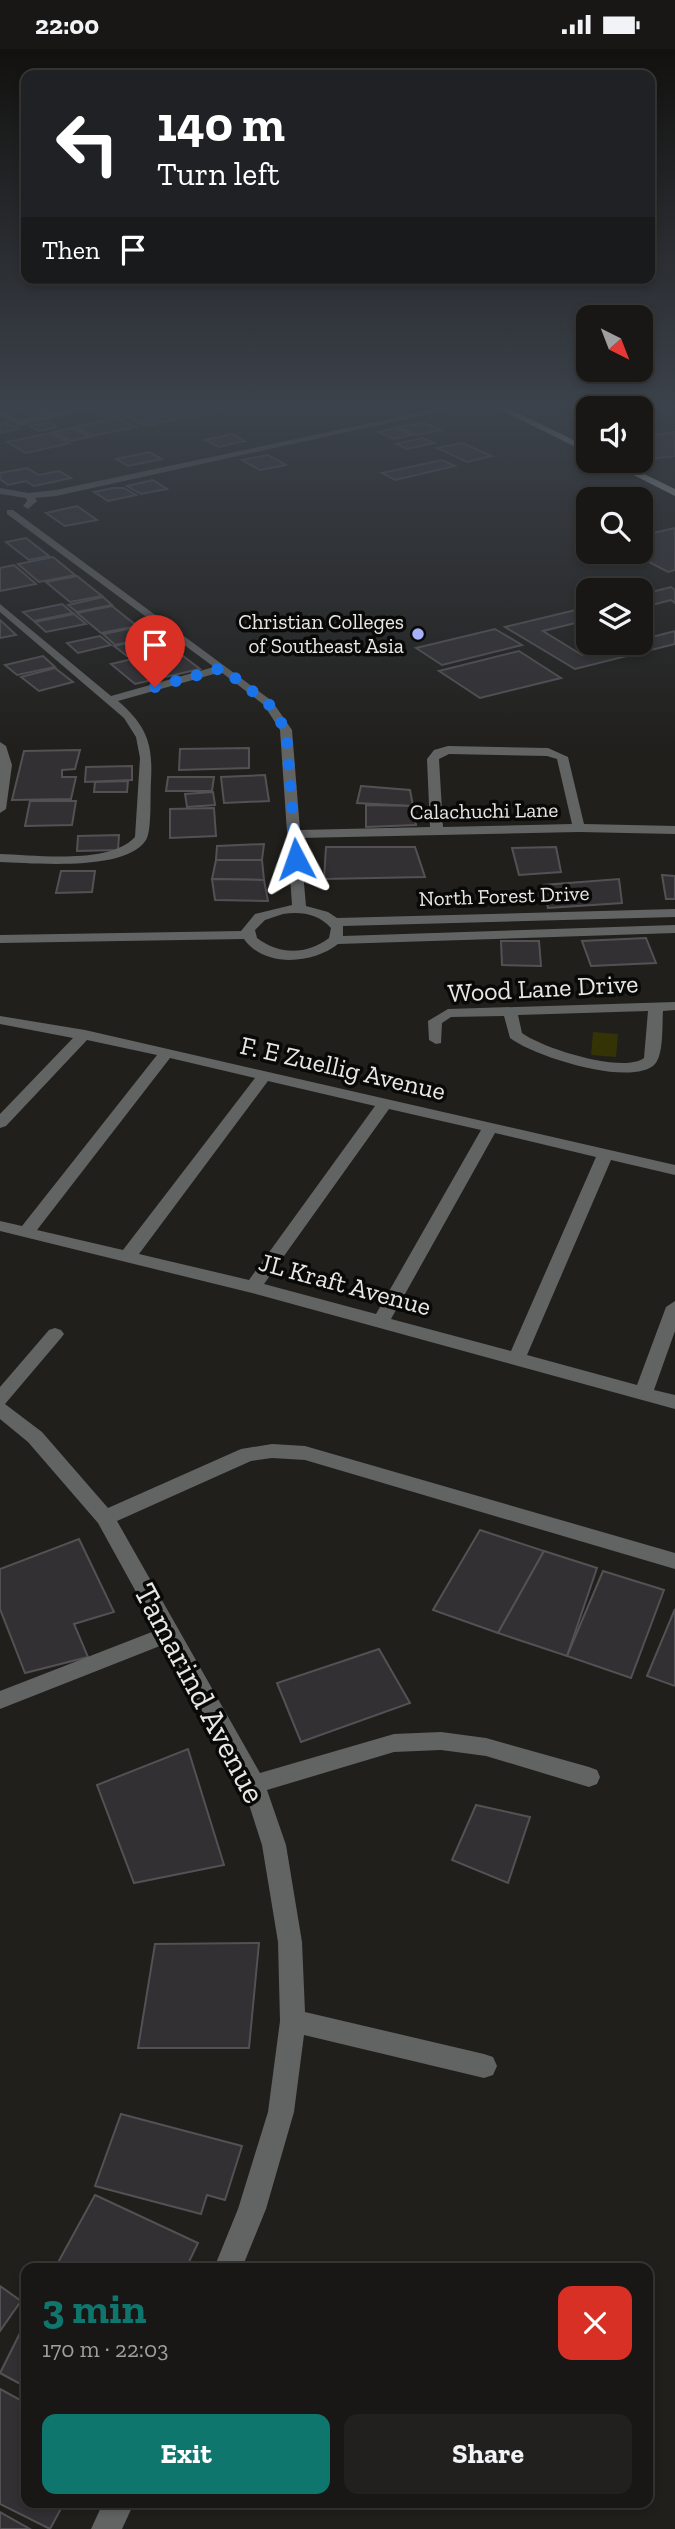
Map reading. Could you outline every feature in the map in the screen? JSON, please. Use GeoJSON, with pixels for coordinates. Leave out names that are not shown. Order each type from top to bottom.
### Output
{"type":"FeatureCollection","features":[{"type":"Feature","properties":{"kind":"street"},"geometry":{"type":"LineString","coordinates":[[14,520],[268,703],[286,730],[299,909]]}},
{"type":"Feature","properties":{"kind":"street"},"geometry":{"type":"LineString","coordinates":[[0,607],[128,716],[142,737],[146,758],[141,838],[130,850],[101,857],[0,858]]}},
{"type":"Feature","properties":{"kind":"street"},"geometry":{"type":"LineString","coordinates":[[110,700],[222,668]]}},
{"type":"Feature","properties":{"kind":"street"},"geometry":{"type":"LineString","coordinates":[[0,746],[6,765],[0,809]]}},
{"type":"Feature","properties":{"kind":"street"},"geometry":{"type":"LineString","coordinates":[[437,831],[432,759],[438,753],[449,750],[548,752],[562,757],[579,828]]}},
{"type":"Feature","properties":{"kind":"street","name":"Calachuchi Lane"},"geometry":{"type":"LineString","coordinates":[[294,834],[579,828],[675,830]]}},
{"type":"Feature","properties":{"kind":"street"},"geometry":{"type":"LineString","coordinates":[[0,939],[248,935],[261,949],[287,955],[316,952],[335,940],[338,928],[335,922],[324,914],[299,909],[279,910],[262,916],[251,925],[248,935]]}},
{"type":"Feature","properties":{"kind":"street","name":"North Forest Drive"},"geometry":{"type":"LineString","coordinates":[[335,922],[675,913]]}},
{"type":"Feature","properties":{"kind":"street","name":"North Forest Drive"},"geometry":{"type":"LineString","coordinates":[[335,940],[675,929]]}},
{"type":"Feature","properties":{"kind":"street"},"geometry":{"type":"LineString","coordinates":[[510,1010],[515,1035],[534,1048],[636,1068],[651,1059],[656,1006]]}},
{"type":"Feature","properties":{"kind":"street","name":"Wood Lane Drive"},"geometry":{"type":"LineString","coordinates":[[436,1040],[435,1021],[442,1015],[510,1010],[675,1006]]}},
{"type":"Feature","properties":{"kind":"street","name":"F. E Zuellig Avenue"},"geometry":{"type":"LineString","coordinates":[[0,1020],[85,1034],[675,1170]]}},
{"type":"Feature","properties":{"kind":"street"},"geometry":{"type":"LineString","coordinates":[[0,1123],[85,1034]]}},
{"type":"Feature","properties":{"kind":"street"},"geometry":{"type":"LineString","coordinates":[[26,1232],[166,1054]]}},
{"type":"Feature","properties":{"kind":"street"},"geometry":{"type":"LineString","coordinates":[[128,1257],[265,1075]]}},
{"type":"Feature","properties":{"kind":"street"},"geometry":{"type":"LineString","coordinates":[[253,1287],[385,1103]]}},
{"type":"Feature","properties":{"kind":"street"},"geometry":{"type":"LineString","coordinates":[[381,1321],[491,1126]]}},
{"type":"Feature","properties":{"kind":"street"},"geometry":{"type":"LineString","coordinates":[[517,1357],[606,1152]]}},
{"type":"Feature","properties":{"kind":"street","name":"JL Kraft Avenue"},"geometry":{"type":"LineString","coordinates":[[0,1226],[253,1287],[675,1402]]}},
{"type":"Feature","properties":{"kind":"street"},"geometry":{"type":"LineString","coordinates":[[643,1393],[675,1307]]}},
{"type":"Feature","properties":{"kind":"street"},"geometry":{"type":"LineString","coordinates":[[0,1399],[55,1334]]}},
{"type":"Feature","properties":{"kind":"street","name":"Tamarind Avenue"},"geometry":{"type":"LineString","coordinates":[[0,1409],[35,1437],[105,1518],[254,1784],[274,1845],[288,1930],[293,2021],[281,2112],[252,2210],[231,2263]]}},
{"type":"Feature","properties":{"kind":"street"},"geometry":{"type":"LineString","coordinates":[[105,1518],[248,1454],[272,1451],[305,1453],[675,1561]]}},
{"type":"Feature","properties":{"kind":"street"},"geometry":{"type":"LineString","coordinates":[[0,1700],[171,1633]]}},
{"type":"Feature","properties":{"kind":"street"},"geometry":{"type":"LineString","coordinates":[[254,1784],[394,1743],[441,1741],[486,1747],[589,1777]]}},
{"type":"Feature","properties":{"kind":"street"},"geometry":{"type":"LineString","coordinates":[[293,2021],[484,2066]]}},
{"type":"Feature","properties":{"kind":"street"},"geometry":{"type":"LineString","coordinates":[[106,2529],[116,2508]]}},
{"type":"Feature","properties":{"kind":"shaded area"},"geometry":{"type":"Polygon","coordinates":[[[593,1032],[618,1034],[616,1057],[591,1055],[593,1032]]]}},
{"type":"Feature","properties":{"kind":"building"},"geometry":{"type":"Polygon","coordinates":[[[56,520],[97,520],[65,526],[56,520]]]}},
{"type":"Feature","properties":{"kind":"building"},"geometry":{"type":"Polygon","coordinates":[[[675,528],[675,570],[668,572],[653,564],[653,533],[675,528]]]}},
{"type":"Feature","properties":{"kind":"building"},"geometry":{"type":"Polygon","coordinates":[[[26,538],[49,556],[29,560],[6,542],[26,538]]]}},
{"type":"Feature","properties":{"kind":"building"},"geometry":{"type":"Polygon","coordinates":[[[53,557],[75,575],[39,582],[18,564],[53,557]]]}},
{"type":"Feature","properties":{"kind":"building"},"geometry":{"type":"Polygon","coordinates":[[[14,565],[36,584],[0,591],[0,568],[14,565]]]}},
{"type":"Feature","properties":{"kind":"building"},"geometry":{"type":"Polygon","coordinates":[[[77,576],[102,596],[70,602],[46,582],[77,576]]]}},
{"type":"Feature","properties":{"kind":"building"},"geometry":{"type":"Polygon","coordinates":[[[671,587],[675,590],[675,603],[671,600],[653,605],[653,592],[671,587]]]}},
{"type":"Feature","properties":{"kind":"building"},"geometry":{"type":"Polygon","coordinates":[[[103,597],[112,605],[77,612],[68,605],[103,597]]]}},
{"type":"Feature","properties":{"kind":"building"},"geometry":{"type":"Polygon","coordinates":[[[62,604],[73,613],[34,621],[23,612],[62,604]]]}},
{"type":"Feature","properties":{"kind":"building"},"geometry":{"type":"Polygon","coordinates":[[[112,606],[137,626],[101,633],[77,613],[112,606]]]}},
{"type":"Feature","properties":{"kind":"building"},"geometry":{"type":"Polygon","coordinates":[[[576,610],[576,623],[543,631],[576,651],[576,655],[631,655],[575,669],[505,627],[576,610]]]}},
{"type":"Feature","properties":{"kind":"building"},"geometry":{"type":"Polygon","coordinates":[[[74,614],[86,624],[46,632],[35,622],[74,614]]]}},
{"type":"Feature","properties":{"kind":"building"},"geometry":{"type":"Polygon","coordinates":[[[0,620],[16,635],[0,638],[0,620]]]}},
{"type":"Feature","properties":{"kind":"building"},"geometry":{"type":"Polygon","coordinates":[[[143,626],[155,636],[115,645],[103,634],[143,626]]]}},
{"type":"Feature","properties":{"kind":"building"},"geometry":{"type":"Polygon","coordinates":[[[495,629],[522,645],[442,665],[416,648],[495,629]]]}},
{"type":"Feature","properties":{"kind":"building"},"geometry":{"type":"Polygon","coordinates":[[[675,631],[675,644],[653,650],[653,637],[675,631]]]}},
{"type":"Feature","properties":{"kind":"building"},"geometry":{"type":"Polygon","coordinates":[[[100,636],[111,645],[78,653],[67,643],[100,636]]]}},
{"type":"Feature","properties":{"kind":"building"},"geometry":{"type":"Polygon","coordinates":[[[157,636],[170,647],[127,656],[114,646],[157,636]]]}},
{"type":"Feature","properties":{"kind":"building"},"geometry":{"type":"Polygon","coordinates":[[[174,649],[200,669],[135,684],[111,664],[174,649]]]}},
{"type":"Feature","properties":{"kind":"building"},"geometry":{"type":"Polygon","coordinates":[[[519,651],[561,678],[480,698],[439,671],[519,651]]]}},
{"type":"Feature","properties":{"kind":"building"},"geometry":{"type":"Polygon","coordinates":[[[43,656],[55,667],[17,675],[5,665],[43,656]]]}},
{"type":"Feature","properties":{"kind":"building"},"geometry":{"type":"Polygon","coordinates":[[[55,668],[73,682],[39,691],[21,677],[55,668]]]}},
{"type":"Feature","properties":{"kind":"building"},"geometry":{"type":"Polygon","coordinates":[[[249,748],[249,768],[179,770],[180,749],[249,748]]]}},
{"type":"Feature","properties":{"kind":"building"},"geometry":{"type":"Polygon","coordinates":[[[80,750],[75,769],[62,770],[62,777],[76,777],[71,799],[12,800],[24,751],[80,750]]]}},
{"type":"Feature","properties":{"kind":"building"},"geometry":{"type":"Polygon","coordinates":[[[132,766],[132,780],[85,782],[86,767],[132,766]]]}},
{"type":"Feature","properties":{"kind":"building"},"geometry":{"type":"Polygon","coordinates":[[[265,775],[269,801],[224,803],[221,777],[265,775]]]}},
{"type":"Feature","properties":{"kind":"building"},"geometry":{"type":"Polygon","coordinates":[[[168,777],[214,777],[212,791],[166,791],[168,777]]]}},
{"type":"Feature","properties":{"kind":"building"},"geometry":{"type":"Polygon","coordinates":[[[128,781],[127,792],[94,792],[95,782],[128,781]]]}},
{"type":"Feature","properties":{"kind":"building"},"geometry":{"type":"Polygon","coordinates":[[[361,786],[410,790],[413,806],[357,803],[361,786]]]}},
{"type":"Feature","properties":{"kind":"building"},"geometry":{"type":"Polygon","coordinates":[[[213,792],[215,805],[187,807],[185,794],[213,792]]]}},
{"type":"Feature","properties":{"kind":"building"},"geometry":{"type":"Polygon","coordinates":[[[30,801],[76,801],[72,825],[25,826],[30,801]]]}},
{"type":"Feature","properties":{"kind":"building"},"geometry":{"type":"Polygon","coordinates":[[[366,805],[413,806],[416,825],[366,827],[366,805]]]}},
{"type":"Feature","properties":{"kind":"building"},"geometry":{"type":"Polygon","coordinates":[[[214,808],[216,836],[170,838],[170,809],[214,808]]]}},
{"type":"Feature","properties":{"kind":"building"},"geometry":{"type":"Polygon","coordinates":[[[119,835],[118,850],[77,851],[78,836],[119,835]]]}},
{"type":"Feature","properties":{"kind":"building"},"geometry":{"type":"Polygon","coordinates":[[[264,844],[262,860],[216,860],[217,846],[264,844]]]}},
{"type":"Feature","properties":{"kind":"building"},"geometry":{"type":"Polygon","coordinates":[[[326,847],[415,847],[425,877],[324,879],[326,847]]]}},
{"type":"Feature","properties":{"kind":"building"},"geometry":{"type":"Polygon","coordinates":[[[556,847],[561,872],[519,875],[512,848],[556,847]]]}},
{"type":"Feature","properties":{"kind":"building"},"geometry":{"type":"Polygon","coordinates":[[[216,860],[262,860],[264,880],[212,879],[216,860]]]}},
{"type":"Feature","properties":{"kind":"building"},"geometry":{"type":"Polygon","coordinates":[[[61,871],[95,871],[92,892],[56,893],[61,871]]]}},
{"type":"Feature","properties":{"kind":"building"},"geometry":{"type":"Polygon","coordinates":[[[662,875],[675,876],[675,899],[666,899],[662,875]]]}},
{"type":"Feature","properties":{"kind":"building"},"geometry":{"type":"Polygon","coordinates":[[[212,879],[264,880],[268,901],[215,900],[212,879]]]}},
{"type":"Feature","properties":{"kind":"building"},"geometry":{"type":"Polygon","coordinates":[[[619,879],[622,903],[548,908],[543,885],[619,879]]]}},
{"type":"Feature","properties":{"kind":"building"},"geometry":{"type":"Polygon","coordinates":[[[646,938],[656,963],[591,966],[582,941],[646,938]]]}},
{"type":"Feature","properties":{"kind":"building"},"geometry":{"type":"Polygon","coordinates":[[[501,941],[539,941],[541,966],[502,965],[501,941]]]}},
{"type":"Feature","properties":{"kind":"building"},"geometry":{"type":"Polygon","coordinates":[[[480,1530],[544,1551],[498,1633],[433,1610],[480,1530]]]}},
{"type":"Feature","properties":{"kind":"building"},"geometry":{"type":"Polygon","coordinates":[[[79,1539],[114,1612],[74,1624],[88,1657],[25,1673],[0,1609],[0,1569],[79,1539]]]}},
{"type":"Feature","properties":{"kind":"building"},"geometry":{"type":"Polygon","coordinates":[[[544,1551],[597,1568],[567,1656],[498,1633],[544,1551]]]}},
{"type":"Feature","properties":{"kind":"building"},"geometry":{"type":"Polygon","coordinates":[[[603,1571],[664,1590],[631,1678],[567,1656],[603,1571]]]}},
{"type":"Feature","properties":{"kind":"building"},"geometry":{"type":"Polygon","coordinates":[[[675,1609],[675,1686],[647,1676],[675,1609]]]}},
{"type":"Feature","properties":{"kind":"building"},"geometry":{"type":"Polygon","coordinates":[[[379,1649],[410,1703],[301,1742],[277,1683],[379,1649]]]}},
{"type":"Feature","properties":{"kind":"building"},"geometry":{"type":"Polygon","coordinates":[[[188,1749],[224,1865],[134,1883],[97,1785],[188,1749]]]}},
{"type":"Feature","properties":{"kind":"building"},"geometry":{"type":"Polygon","coordinates":[[[476,1805],[530,1817],[508,1883],[452,1860],[476,1805]]]}},
{"type":"Feature","properties":{"kind":"building"},"geometry":{"type":"Polygon","coordinates":[[[259,1943],[249,2048],[138,2048],[155,1944],[259,1943]]]}},
{"type":"Feature","properties":{"kind":"building"},"geometry":{"type":"Polygon","coordinates":[[[121,2114],[242,2146],[225,2200],[207,2195],[201,2214],[95,2186],[121,2114]]]}},
{"type":"Feature","properties":{"kind":"building"},"geometry":{"type":"Polygon","coordinates":[[[95,2195],[198,2243],[188,2263],[58,2263],[95,2195]]]}},
{"type":"Feature","properties":{"kind":"building"},"geometry":{"type":"Polygon","coordinates":[[[0,2286],[21,2301],[0,2331],[0,2286]]]}},
{"type":"Feature","properties":{"kind":"building"},"geometry":{"type":"Polygon","coordinates":[[[21,2331],[21,2384],[0,2373],[21,2331]]]}},
{"type":"Feature","properties":{"kind":"building"},"geometry":{"type":"Polygon","coordinates":[[[0,2389],[21,2400],[21,2508],[61,2508],[50,2529],[0,2504],[0,2389]]]}},
{"type":"Feature","properties":{"kind":"building"},"geometry":{"type":"Polygon","coordinates":[[[0,2512],[30,2529],[0,2529],[0,2512]]]}},
{"type":"Feature","properties":{"kind":"place","name":"Christian Colleges of Southeast Asia"},"geometry":{"type":"Point","coordinates":[418,634]}},
{"type":"Feature","properties":{"kind":"route"},"geometry":{"type":"LineString","coordinates":[[155,687],[222,668],[268,703],[286,730],[296,859]]}}]}
